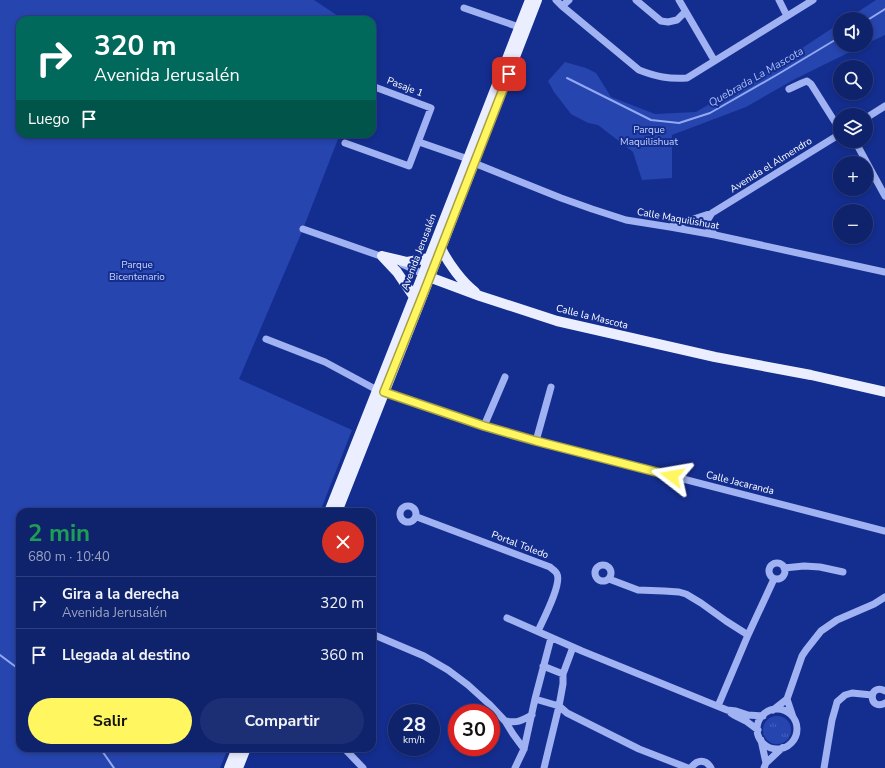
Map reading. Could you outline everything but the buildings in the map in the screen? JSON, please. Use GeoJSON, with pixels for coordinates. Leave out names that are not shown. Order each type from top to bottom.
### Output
{"type":"FeatureCollection","features":[{"type":"Feature","properties":{"kind":"main road","name":"Avenida Jerusalén"},"geometry":{"type":"LineString","coordinates":[[338,508],[414,297],[441,248],[519,27],[530,0]]}},
{"type":"Feature","properties":{"kind":"main road","name":"Avenida Jerusalén"},"geometry":{"type":"LineString","coordinates":[[331,508],[424,292],[429,258],[471,161],[537,0]]}},
{"type":"Feature","properties":{"kind":"main road"},"geometry":{"type":"LineString","coordinates":[[441,248],[464,281],[480,296]]}},
{"type":"Feature","properties":{"kind":"main road"},"geometry":{"type":"LineString","coordinates":[[382,256],[407,262],[429,258]]}},
{"type":"Feature","properties":{"kind":"main road"},"geometry":{"type":"LineString","coordinates":[[382,256],[397,272],[414,297]]}},
{"type":"Feature","properties":{"kind":"main road","name":"Calle la Mascota"},"geometry":{"type":"LineString","coordinates":[[426,276],[480,296],[558,321],[715,357],[810,375],[885,392]]}},
{"type":"Feature","properties":{"kind":"main road"},"geometry":{"type":"LineString","coordinates":[[424,292],[439,287],[455,286]]}},
{"type":"Feature","properties":{"kind":"main road"},"geometry":{"type":"LineString","coordinates":[[229,768],[235,752]]}},
{"type":"Feature","properties":{"kind":"main road"},"geometry":{"type":"LineString","coordinates":[[238,768],[244,752]]}},
{"type":"Feature","properties":{"kind":"street"},"geometry":{"type":"LineString","coordinates":[[556,0],[639,70],[664,78],[687,78],[813,0]]}},
{"type":"Feature","properties":{"kind":"street"},"geometry":{"type":"LineString","coordinates":[[562,6],[569,0]]}},
{"type":"Feature","properties":{"kind":"street"},"geometry":{"type":"LineString","coordinates":[[636,0],[661,20],[668,22],[677,20],[685,12]]}},
{"type":"Feature","properties":{"kind":"street"},"geometry":{"type":"LineString","coordinates":[[679,0],[714,60]]}},
{"type":"Feature","properties":{"kind":"street"},"geometry":{"type":"LineString","coordinates":[[779,0],[787,16]]}},
{"type":"Feature","properties":{"kind":"street"},"geometry":{"type":"LineString","coordinates":[[464,8],[519,27]]}},
{"type":"Feature","properties":{"kind":"street"},"geometry":{"type":"LineString","coordinates":[[789,90],[802,83],[807,82],[811,84],[833,119]]}},
{"type":"Feature","properties":{"kind":"street","name":"Pasaje 1"},"geometry":{"type":"LineString","coordinates":[[376,87],[431,108],[418,142]]}},
{"type":"Feature","properties":{"kind":"street"},"geometry":{"type":"LineString","coordinates":[[873,114],[885,106]]}},
{"type":"Feature","properties":{"kind":"street","name":"Avenida el Almendro"},"geometry":{"type":"LineString","coordinates":[[670,227],[712,213],[833,138]]}},
{"type":"Feature","properties":{"kind":"street"},"geometry":{"type":"LineString","coordinates":[[345,143],[410,166],[418,142]]}},
{"type":"Feature","properties":{"kind":"street","name":"Calle Maquilishuat"},"geometry":{"type":"LineString","coordinates":[[418,142],[471,161],[561,198],[626,220],[715,235],[885,272]]}},
{"type":"Feature","properties":{"kind":"street"},"geometry":{"type":"LineString","coordinates":[[859,148],[885,196]]}},
{"type":"Feature","properties":{"kind":"street"},"geometry":{"type":"LineString","coordinates":[[712,213],[707,221],[708,226],[715,235]]}},
{"type":"Feature","properties":{"kind":"street","name":"Calle la Mascota"},"geometry":{"type":"LineString","coordinates":[[303,229],[403,264],[426,276]]}},
{"type":"Feature","properties":{"kind":"street","name":"Calle Jacaranda"},"geometry":{"type":"LineString","coordinates":[[266,339],[325,362],[381,391],[484,426],[536,441],[885,531]]}},
{"type":"Feature","properties":{"kind":"street"},"geometry":{"type":"LineString","coordinates":[[484,426],[504,376]]}},
{"type":"Feature","properties":{"kind":"street"},"geometry":{"type":"LineString","coordinates":[[536,441],[550,387]]}},
{"type":"Feature","properties":{"kind":"street","name":"Portal Toledo"},"geometry":{"type":"LineString","coordinates":[[416,517],[550,567],[557,573],[558,581],[553,598],[538,632]]}},
{"type":"Feature","properties":{"kind":"street"},"geometry":{"type":"LineString","coordinates":[[779,563],[782,564],[784,568],[786,571],[780,580],[774,579],[770,576],[769,570],[771,565],[779,563]]}},
{"type":"Feature","properties":{"kind":"street"},"geometry":{"type":"LineString","coordinates":[[784,568],[804,566],[820,567],[843,572]]}},
{"type":"Feature","properties":{"kind":"street"},"geometry":{"type":"LineString","coordinates":[[608,579],[638,590],[664,590],[686,594],[748,635]]}},
{"type":"Feature","properties":{"kind":"street"},"geometry":{"type":"LineString","coordinates":[[718,706],[774,579]]}},
{"type":"Feature","properties":{"kind":"street"},"geometry":{"type":"LineString","coordinates":[[774,710],[787,699],[802,656],[821,631],[837,620],[874,604],[885,597]]}},
{"type":"Feature","properties":{"kind":"street"},"geometry":{"type":"LineString","coordinates":[[508,618],[572,647],[727,710],[750,723],[758,730]]}},
{"type":"Feature","properties":{"kind":"street"},"geometry":{"type":"LineString","coordinates":[[376,636],[424,656],[448,670],[468,685],[505,721],[524,749]]}},
{"type":"Feature","properties":{"kind":"street"},"geometry":{"type":"LineString","coordinates":[[515,768],[524,749],[551,638]]}},
{"type":"Feature","properties":{"kind":"street"},"geometry":{"type":"LineString","coordinates":[[544,768],[559,706],[563,684],[563,674],[572,647]]}},
{"type":"Feature","properties":{"kind":"street"},"geometry":{"type":"LineString","coordinates":[[543,666],[563,674]]}},
{"type":"Feature","properties":{"kind":"street"},"geometry":{"type":"LineString","coordinates":[[872,695],[879,689],[885,691]]}},
{"type":"Feature","properties":{"kind":"street"},"geometry":{"type":"LineString","coordinates":[[824,768],[832,720],[838,702],[845,695],[852,693],[872,695]]}},
{"type":"Feature","properties":{"kind":"street"},"geometry":{"type":"LineString","coordinates":[[872,695],[872,699],[875,703],[879,705],[885,703]]}},
{"type":"Feature","properties":{"kind":"street"},"geometry":{"type":"LineString","coordinates":[[787,699],[793,718]]}},
{"type":"Feature","properties":{"kind":"street"},"geometry":{"type":"LineString","coordinates":[[535,700],[559,706],[567,713],[640,749],[690,768],[700,761],[707,763],[711,768]]}},
{"type":"Feature","properties":{"kind":"street"},"geometry":{"type":"LineString","coordinates":[[727,710],[748,715],[763,716]]}},
{"type":"Feature","properties":{"kind":"street"},"geometry":{"type":"LineString","coordinates":[[783,710],[789,713],[797,725],[796,734],[790,744],[783,748],[765,766],[758,730],[760,721],[768,712],[783,710]]}},
{"type":"Feature","properties":{"kind":"street"},"geometry":{"type":"LineString","coordinates":[[505,721],[514,723],[532,715]]}},
{"type":"Feature","properties":{"kind":"street"},"geometry":{"type":"LineString","coordinates":[[760,738],[771,748],[783,748]]}},
{"type":"Feature","properties":{"kind":"street"},"geometry":{"type":"LineString","coordinates":[[348,752],[363,768]]}},
{"type":"Feature","properties":{"kind":"green space","name":"Parque Bicentenario"},"geometry":{"type":"Polygon","coordinates":[[[0,0],[314,0],[338,16],[16,16],[16,138],[338,138],[301,234],[239,379],[352,430],[322,508],[16,508],[16,752],[226,752],[220,768],[0,768],[0,0]]]}},
{"type":"Feature","properties":{"kind":"green space"},"geometry":{"type":"Polygon","coordinates":[[[876,0],[885,0],[885,35],[873,41],[873,12],[858,12],[876,0]]]}},
{"type":"Feature","properties":{"kind":"green space","name":"Parque Maquilishuat"},"geometry":{"type":"Polygon","coordinates":[[[833,28],[833,52],[850,52],[795,79],[746,107],[672,135],[672,178],[642,180],[633,152],[598,125],[588,123],[571,114],[554,92],[548,81],[565,62],[586,68],[596,73],[611,97],[655,114],[696,112],[781,62],[833,28]]]}},
{"type":"Feature","properties":{"kind":"green space"},"geometry":{"type":"Polygon","coordinates":[[[777,716],[787,720],[791,730],[787,740],[777,744],[767,740],[763,730],[767,720],[777,716]]]}},
{"type":"Feature","properties":{"kind":"waterway","name":"Quebrada La Mascota"},"geometry":{"type":"LineString","coordinates":[[873,17],[885,9]]}},
{"type":"Feature","properties":{"kind":"waterway","name":"Quebrada La Mascota"},"geometry":{"type":"LineString","coordinates":[[567,78],[651,120],[679,123],[710,113],[833,41]]}},
{"type":"Feature","properties":{"kind":"waterway"},"geometry":{"type":"LineString","coordinates":[[0,655],[16,667]]}},
{"type":"Feature","properties":{"kind":"waterway"},"geometry":{"type":"LineString","coordinates":[[103,752],[114,768]]}},
{"type":"Feature","properties":{"kind":"route"},"geometry":{"type":"LineString","coordinates":[[509,74],[384,392],[484,426],[575,452],[672,476]]}}]}
